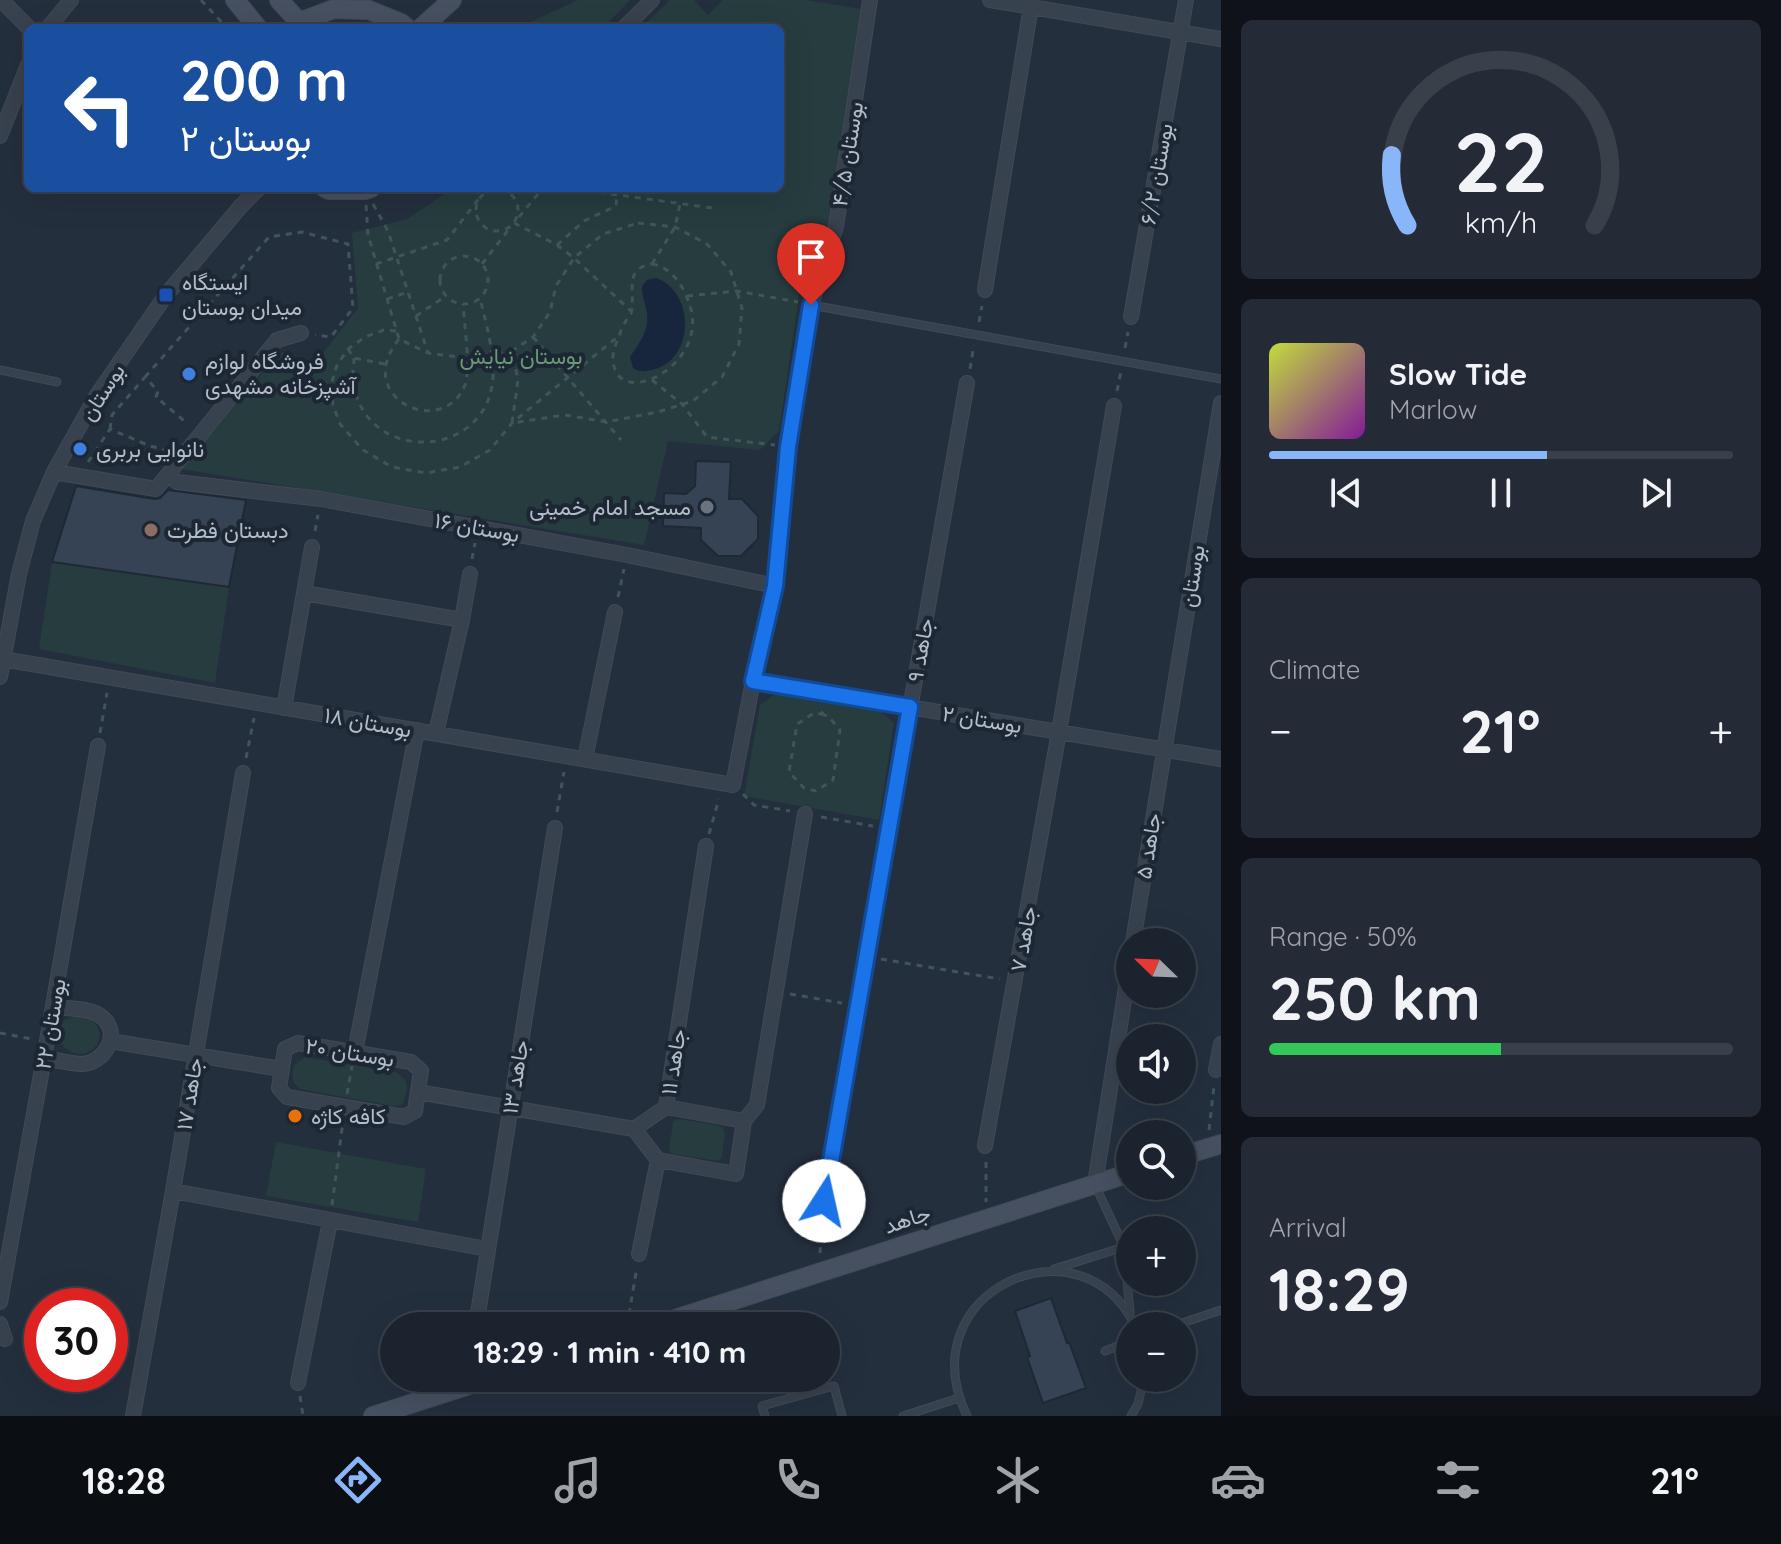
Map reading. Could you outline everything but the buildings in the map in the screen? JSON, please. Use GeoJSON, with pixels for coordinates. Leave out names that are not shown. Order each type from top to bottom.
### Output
{"type":"FeatureCollection","features":[{"type":"Feature","properties":{"kind":"main road"},"geometry":{"type":"LineString","coordinates":[[235,0],[255,24]]}},
{"type":"Feature","properties":{"kind":"main road"},"geometry":{"type":"LineString","coordinates":[[279,0],[295,24]]}},
{"type":"Feature","properties":{"kind":"main road"},"geometry":{"type":"LineString","coordinates":[[425,24],[452,0]]}},
{"type":"Feature","properties":{"kind":"main road"},"geometry":{"type":"LineString","coordinates":[[298,24],[334,9],[369,10],[402,24]]}},
{"type":"Feature","properties":{"kind":"main road","name":"جاهد"},"geometry":{"type":"LineString","coordinates":[[697,1312],[1116,1177]]}},
{"type":"Feature","properties":{"kind":"main road"},"geometry":{"type":"LineString","coordinates":[[373,1416],[439,1392]]}},
{"type":"Feature","properties":{"kind":"street"},"geometry":{"type":"LineString","coordinates":[[1,0],[25,24]]}},
{"type":"Feature","properties":{"kind":"street"},"geometry":{"type":"LineString","coordinates":[[51,24],[71,0]]}},
{"type":"Feature","properties":{"kind":"street"},"geometry":{"type":"LineString","coordinates":[[628,24],[652,0]]}},
{"type":"Feature","properties":{"kind":"street","name":"بوستان ۴/۵"},"geometry":{"type":"LineString","coordinates":[[728,784],[775,586],[788,447],[811,305],[836,226],[870,0]]}},
{"type":"Feature","properties":{"kind":"street"},"geometry":{"type":"LineString","coordinates":[[990,0],[1031,4],[1221,39]]}},
{"type":"Feature","properties":{"kind":"street","name":"بوستان ۶/۲"},"geometry":{"type":"LineString","coordinates":[[1131,317],[1186,0]]}},
{"type":"Feature","properties":{"kind":"street"},"geometry":{"type":"LineString","coordinates":[[985,290],[1031,4]]}},
{"type":"Feature","properties":{"kind":"street"},"geometry":{"type":"LineString","coordinates":[[0,136],[24,75]]}},
{"type":"Feature","properties":{"kind":"street","name":"بوستان"},"geometry":{"type":"LineString","coordinates":[[0,677],[19,574],[33,521],[54,472],[97,395],[166,295],[255,192]]}},
{"type":"Feature","properties":{"kind":"street"},"geometry":{"type":"LineString","coordinates":[[54,472],[156,489],[277,340],[301,333]]}},
{"type":"Feature","properties":{"kind":"street","name":"جاهد ۹"},"geometry":{"type":"LineString","coordinates":[[824,1201],[967,383]]}},
{"type":"Feature","properties":{"kind":"street","name":"بوستان"},"geometry":{"type":"LineString","coordinates":[[1163,750],[1221,403]]}},
{"type":"Feature","properties":{"kind":"street","name":"جاهد ۷"},"geometry":{"type":"LineString","coordinates":[[985,1146],[1114,406]]}},
{"type":"Feature","properties":{"kind":"street","name":"بوستان ۱۶"},"geometry":{"type":"LineString","coordinates":[[177,482],[321,499],[627,555],[775,586]]}},
{"type":"Feature","properties":{"kind":"street"},"geometry":{"type":"LineString","coordinates":[[284,708],[312,547]]}},
{"type":"Feature","properties":{"kind":"street"},"geometry":{"type":"LineString","coordinates":[[436,733],[470,574]]}},
{"type":"Feature","properties":{"kind":"street"},"geometry":{"type":"LineString","coordinates":[[304,593],[462,620]]}},
{"type":"Feature","properties":{"kind":"street"},"geometry":{"type":"LineString","coordinates":[[585,759],[615,612]]}},
{"type":"Feature","properties":{"kind":"street","name":"بوستان ۱۸"},"geometry":{"type":"LineString","coordinates":[[3,659],[728,784]]}},
{"type":"Feature","properties":{"kind":"street","name":"بوستان ۲"},"geometry":{"type":"LineString","coordinates":[[753,681],[1221,759]]}},
{"type":"Feature","properties":{"kind":"street"},"geometry":{"type":"LineString","coordinates":[[355,1052],[417,730]]}},
{"type":"Feature","properties":{"kind":"street","name":"بوستان ۲۲"},"geometry":{"type":"LineString","coordinates":[[0,1302],[98,746]]}},
{"type":"Feature","properties":{"kind":"street","name":"جاهد ۵"},"geometry":{"type":"LineString","coordinates":[[1135,928],[1163,750]]}},
{"type":"Feature","properties":{"kind":"street","name":"جاهد ۱۷"},"geometry":{"type":"LineString","coordinates":[[133,1416],[243,773]]}},
{"type":"Feature","properties":{"kind":"street"},"geometry":{"type":"LineString","coordinates":[[418,1092],[634,1129],[658,1160],[736,1174],[744,1121],[757,1105],[805,814]]}},
{"type":"Feature","properties":{"kind":"street","name":"جاهد ۱۳"},"geometry":{"type":"LineString","coordinates":[[478,1312],[555,828]]}},
{"type":"Feature","properties":{"kind":"street","name":"جاهد ۱۱"},"geometry":{"type":"LineString","coordinates":[[634,1129],[666,1107],[706,846]]}},
{"type":"Feature","properties":{"kind":"street"},"geometry":{"type":"LineString","coordinates":[[44,1058],[83,1064],[96,1061],[105,1054],[110,1041],[109,1027],[102,1017],[89,1011],[53,1007]]}},
{"type":"Feature","properties":{"kind":"street"},"geometry":{"type":"LineString","coordinates":[[1095,1184],[1123,1008]]}},
{"type":"Feature","properties":{"kind":"street","name":"بوستان ۲۰"},"geometry":{"type":"LineString","coordinates":[[110,1041],[281,1069]]}},
{"type":"Feature","properties":{"kind":"street","name":"بوستان ۲۰"},"geometry":{"type":"LineString","coordinates":[[298,1043],[355,1052],[411,1062],[421,1071],[415,1111],[404,1117],[344,1107],[287,1097],[279,1088],[285,1049],[298,1043]]}},
{"type":"Feature","properties":{"kind":"street"},"geometry":{"type":"LineString","coordinates":[[1216,1070],[1221,1044]]}},
{"type":"Feature","properties":{"kind":"street"},"geometry":{"type":"LineString","coordinates":[[666,1107],[744,1121]]}},
{"type":"Feature","properties":{"kind":"street"},"geometry":{"type":"LineString","coordinates":[[639,1254],[658,1160]]}},
{"type":"Feature","properties":{"kind":"street"},"geometry":{"type":"LineString","coordinates":[[173,1191],[487,1249]]}},
{"type":"Feature","properties":{"kind":"street"},"geometry":{"type":"LineString","coordinates":[[298,1383],[330,1221]]}},
{"type":"Feature","properties":{"kind":"street"},"geometry":{"type":"LineString","coordinates":[[0,1324],[5,1339]]}},
{"type":"Feature","properties":{"kind":"lane"},"geometry":{"type":"LineString","coordinates":[[811,305],[1221,379]]}},
{"type":"Feature","properties":{"kind":"lane"},"geometry":{"type":"LineString","coordinates":[[0,370],[57,382]]}},
{"type":"Feature","properties":{"kind":"lane"},"geometry":{"type":"LineString","coordinates":[[1095,1184],[1116,1230]]}},
{"type":"Feature","properties":{"kind":"lane"},"geometry":{"type":"LineString","coordinates":[[967,1416],[954,1377],[955,1354],[961,1332],[971,1313],[986,1296],[1004,1283],[1025,1275],[1116,1249]]}},
{"type":"Feature","properties":{"kind":"lane"},"geometry":{"type":"LineString","coordinates":[[1047,1271],[1076,1275],[1103,1287],[1128,1312]]}},
{"type":"Feature","properties":{"kind":"lane"},"geometry":{"type":"LineString","coordinates":[[1196,1318],[1221,1310]]}},
{"type":"Feature","properties":{"kind":"lane"},"geometry":{"type":"LineString","coordinates":[[1105,1351],[1116,1347]]}},
{"type":"Feature","properties":{"kind":"lane"},"geometry":{"type":"LineString","coordinates":[[765,1416],[762,1406],[834,1386],[842,1416]]}},
{"type":"Feature","properties":{"kind":"lane"},"geometry":{"type":"LineString","coordinates":[[1131,1416],[1141,1392]]}},
{"type":"Feature","properties":{"kind":"lane"},"geometry":{"type":"LineString","coordinates":[[903,1416],[959,1398]]}},
{"type":"Feature","properties":{"kind":"path"},"geometry":{"type":"LineString","coordinates":[[201,0],[223,24]]}},
{"type":"Feature","properties":{"kind":"path"},"geometry":{"type":"LineString","coordinates":[[368,192],[368,235],[396,331],[399,339],[428,353],[466,358],[512,351],[533,337],[550,312],[556,286],[574,258],[603,234],[638,223],[675,227],[707,244],[731,272],[742,308],[739,344],[722,377],[693,401],[658,412],[606,422],[565,415],[512,423]]}},
{"type":"Feature","properties":{"kind":"path"},"geometry":{"type":"LineString","coordinates":[[369,192],[388,231],[428,353]]}},
{"type":"Feature","properties":{"kind":"path"},"geometry":{"type":"LineString","coordinates":[[376,264],[447,240],[484,192]]}},
{"type":"Feature","properties":{"kind":"path"},"geometry":{"type":"LineString","coordinates":[[486,192],[480,197],[476,213],[484,228],[500,232],[508,229],[518,216],[516,200],[508,192]]}},
{"type":"Feature","properties":{"kind":"path"},"geometry":{"type":"LineString","coordinates":[[482,264],[540,192]]}},
{"type":"Feature","properties":{"kind":"path"},"geometry":{"type":"LineString","coordinates":[[597,192],[712,208]]}},
{"type":"Feature","properties":{"kind":"path"},"geometry":{"type":"LineString","coordinates":[[557,245],[584,221],[616,206],[617,195]]}},
{"type":"Feature","properties":{"kind":"path"},"geometry":{"type":"LineString","coordinates":[[652,264],[675,227],[680,204]]}},
{"type":"Feature","properties":{"kind":"path"},"geometry":{"type":"LineString","coordinates":[[514,223],[557,245],[632,312]]}},
{"type":"Feature","properties":{"kind":"path"},"geometry":{"type":"LineString","coordinates":[[80,476],[110,429],[112,415],[269,237],[302,232],[348,244],[353,308],[331,337],[301,333]]}},
{"type":"Feature","properties":{"kind":"path"},"geometry":{"type":"LineString","coordinates":[[466,256],[482,264],[488,282],[480,298],[463,304],[446,296],[440,279],[448,262],[466,256]]}},
{"type":"Feature","properties":{"kind":"path"},"geometry":{"type":"LineString","coordinates":[[652,264],[664,268],[682,286],[690,303],[693,321],[690,340],[682,357],[668,371],[652,380],[633,383],[619,376],[613,353],[632,312],[633,277],[640,267],[652,264]]}},
{"type":"Feature","properties":{"kind":"path"},"geometry":{"type":"LineString","coordinates":[[687,296],[737,291],[811,305]]}},
{"type":"Feature","properties":{"kind":"path"},"geometry":{"type":"LineString","coordinates":[[387,299],[408,292]]}},
{"type":"Feature","properties":{"kind":"path"},"geometry":{"type":"LineString","coordinates":[[416,317],[446,296]]}},
{"type":"Feature","properties":{"kind":"path"},"geometry":{"type":"LineString","coordinates":[[348,349],[354,358],[353,381],[359,404],[372,423],[391,436],[413,443],[436,443],[458,434],[476,420],[488,400],[493,377],[480,298]]}},
{"type":"Feature","properties":{"kind":"path"},"geometry":{"type":"LineString","coordinates":[[399,339],[389,351],[385,364],[385,377],[398,401],[423,411],[448,405],[459,396],[468,371],[463,304]]}},
{"type":"Feature","properties":{"kind":"path"},"geometry":{"type":"LineString","coordinates":[[396,331],[384,330],[365,337],[348,349],[337,365],[331,385],[333,405],[340,424],[363,450],[392,467],[426,473],[460,467],[490,450],[512,423],[621,334]]}},
{"type":"Feature","properties":{"kind":"path"},"geometry":{"type":"LineString","coordinates":[[533,337],[621,440]]}},
{"type":"Feature","properties":{"kind":"path"},"geometry":{"type":"LineString","coordinates":[[512,351],[518,380],[512,423]]}},
{"type":"Feature","properties":{"kind":"path"},"geometry":{"type":"LineString","coordinates":[[354,358],[385,364]]}},
{"type":"Feature","properties":{"kind":"path"},"geometry":{"type":"LineString","coordinates":[[145,377],[158,391],[156,397],[200,435]]}},
{"type":"Feature","properties":{"kind":"path"},"geometry":{"type":"LineString","coordinates":[[652,380],[682,404],[707,437],[788,447]]}},
{"type":"Feature","properties":{"kind":"path"},"geometry":{"type":"LineString","coordinates":[[110,429],[150,446],[185,453]]}},
{"type":"Feature","properties":{"kind":"path"},"geometry":{"type":"LineString","coordinates":[[312,547],[321,499]]}},
{"type":"Feature","properties":{"kind":"path"},"geometry":{"type":"LineString","coordinates":[[470,574],[477,527]]}},
{"type":"Feature","properties":{"kind":"path"},"geometry":{"type":"LineString","coordinates":[[615,612],[627,555]]}},
{"type":"Feature","properties":{"kind":"path"},"geometry":{"type":"LineString","coordinates":[[98,746],[110,678]]}},
{"type":"Feature","properties":{"kind":"path"},"geometry":{"type":"LineString","coordinates":[[243,773],[257,703]]}},
{"type":"Feature","properties":{"kind":"path"},"geometry":{"type":"LineString","coordinates":[[814,713],[821,714],[828,716],[840,730],[833,780],[816,791],[804,788],[789,772],[797,724],[814,713]]}},
{"type":"Feature","properties":{"kind":"path"},"geometry":{"type":"LineString","coordinates":[[555,828],[567,756]]}},
{"type":"Feature","properties":{"kind":"path"},"geometry":{"type":"LineString","coordinates":[[706,846],[728,784]]}},
{"type":"Feature","properties":{"kind":"path"},"geometry":{"type":"LineString","coordinates":[[866,956],[1015,982]]}},
{"type":"Feature","properties":{"kind":"path"},"geometry":{"type":"LineString","coordinates":[[775,992],[858,1005]]}},
{"type":"Feature","properties":{"kind":"path"},"geometry":{"type":"LineString","coordinates":[[0,1033],[47,1042]]}},
{"type":"Feature","properties":{"kind":"path"},"geometry":{"type":"LineString","coordinates":[[330,1221],[344,1107],[355,1052]]}},
{"type":"Feature","properties":{"kind":"path"},"geometry":{"type":"LineString","coordinates":[[1214,1146],[1216,1070]]}},
{"type":"Feature","properties":{"kind":"path"},"geometry":{"type":"LineString","coordinates":[[985,1146],[986,1219]]}},
{"type":"Feature","properties":{"kind":"path"},"geometry":{"type":"LineString","coordinates":[[819,1273],[824,1201]]}},
{"type":"Feature","properties":{"kind":"path"},"geometry":{"type":"LineString","coordinates":[[629,1312],[639,1254]]}},
{"type":"Feature","properties":{"kind":"green space"},"geometry":{"type":"Polygon","coordinates":[[[578,0],[630,0],[607,24],[526,24],[578,0]]]}},
{"type":"Feature","properties":{"kind":"green space","name":"بوستان نیایش"},"geometry":{"type":"Polygon","coordinates":[[[670,0],[694,0],[708,15],[723,0],[806,0],[861,9],[832,230],[806,249],[779,431],[760,450],[668,441],[644,545],[175,468],[282,352],[307,374],[358,308],[352,233],[407,219],[447,192],[784,192],[784,24],[645,24],[670,0]]]}},
{"type":"Feature","properties":{"kind":"green space"},"geometry":{"type":"Polygon","coordinates":[[[52,562],[229,587],[215,683],[39,649],[52,562]]]}},
{"type":"Feature","properties":{"kind":"green space"},"geometry":{"type":"Polygon","coordinates":[[[775,694],[881,712],[894,723],[879,820],[744,796],[760,705],[775,694]]]}},
{"type":"Feature","properties":{"kind":"green space"},"geometry":{"type":"Polygon","coordinates":[[[77,1016],[93,1021],[99,1032],[95,1047],[86,1053],[68,1050],[58,1036],[58,1028],[64,1021],[77,1016]]]}},
{"type":"Feature","properties":{"kind":"green space"},"geometry":{"type":"Polygon","coordinates":[[[305,1057],[395,1072],[407,1086],[402,1105],[392,1106],[300,1089],[294,1081],[293,1069],[305,1057]]]}},
{"type":"Feature","properties":{"kind":"green space"},"geometry":{"type":"Polygon","coordinates":[[[678,1119],[723,1128],[722,1157],[718,1161],[672,1154],[669,1150],[673,1122],[678,1119]]]}},
{"type":"Feature","properties":{"kind":"green space"},"geometry":{"type":"Polygon","coordinates":[[[276,1142],[426,1169],[418,1222],[266,1196],[276,1142]]]}},
{"type":"Feature","properties":{"kind":"water"},"geometry":{"type":"Polygon","coordinates":[[[656,278],[669,286],[678,297],[684,311],[685,326],[676,354],[665,364],[639,371],[633,368],[630,357],[646,326],[642,286],[647,280],[656,278]]]}},
{"type":"Feature","properties":{"kind":"place","name":"ایستگاه میدان بوستان"},"geometry":{"type":"Point","coordinates":[166,295]}},
{"type":"Feature","properties":{"kind":"place","name":"فروشگاه لوازم آشپزخانه مشهدی"},"geometry":{"type":"Point","coordinates":[189,374]}},
{"type":"Feature","properties":{"kind":"place","name":"نانوایی بربری"},"geometry":{"type":"Point","coordinates":[80,449]}},
{"type":"Feature","properties":{"kind":"place","name":"مسجد امام خمینی"},"geometry":{"type":"Point","coordinates":[707,507]}},
{"type":"Feature","properties":{"kind":"place","name":"دبستان فطرت"},"geometry":{"type":"Point","coordinates":[151,530]}},
{"type":"Feature","properties":{"kind":"place","name":"کافه کاژه"},"geometry":{"type":"Point","coordinates":[295,1116]}},
{"type":"Feature","properties":{"kind":"route"},"geometry":{"type":"LineString","coordinates":[[811,305],[788,447],[775,586],[753,681],[910,707],[824,1201]]}}]}
